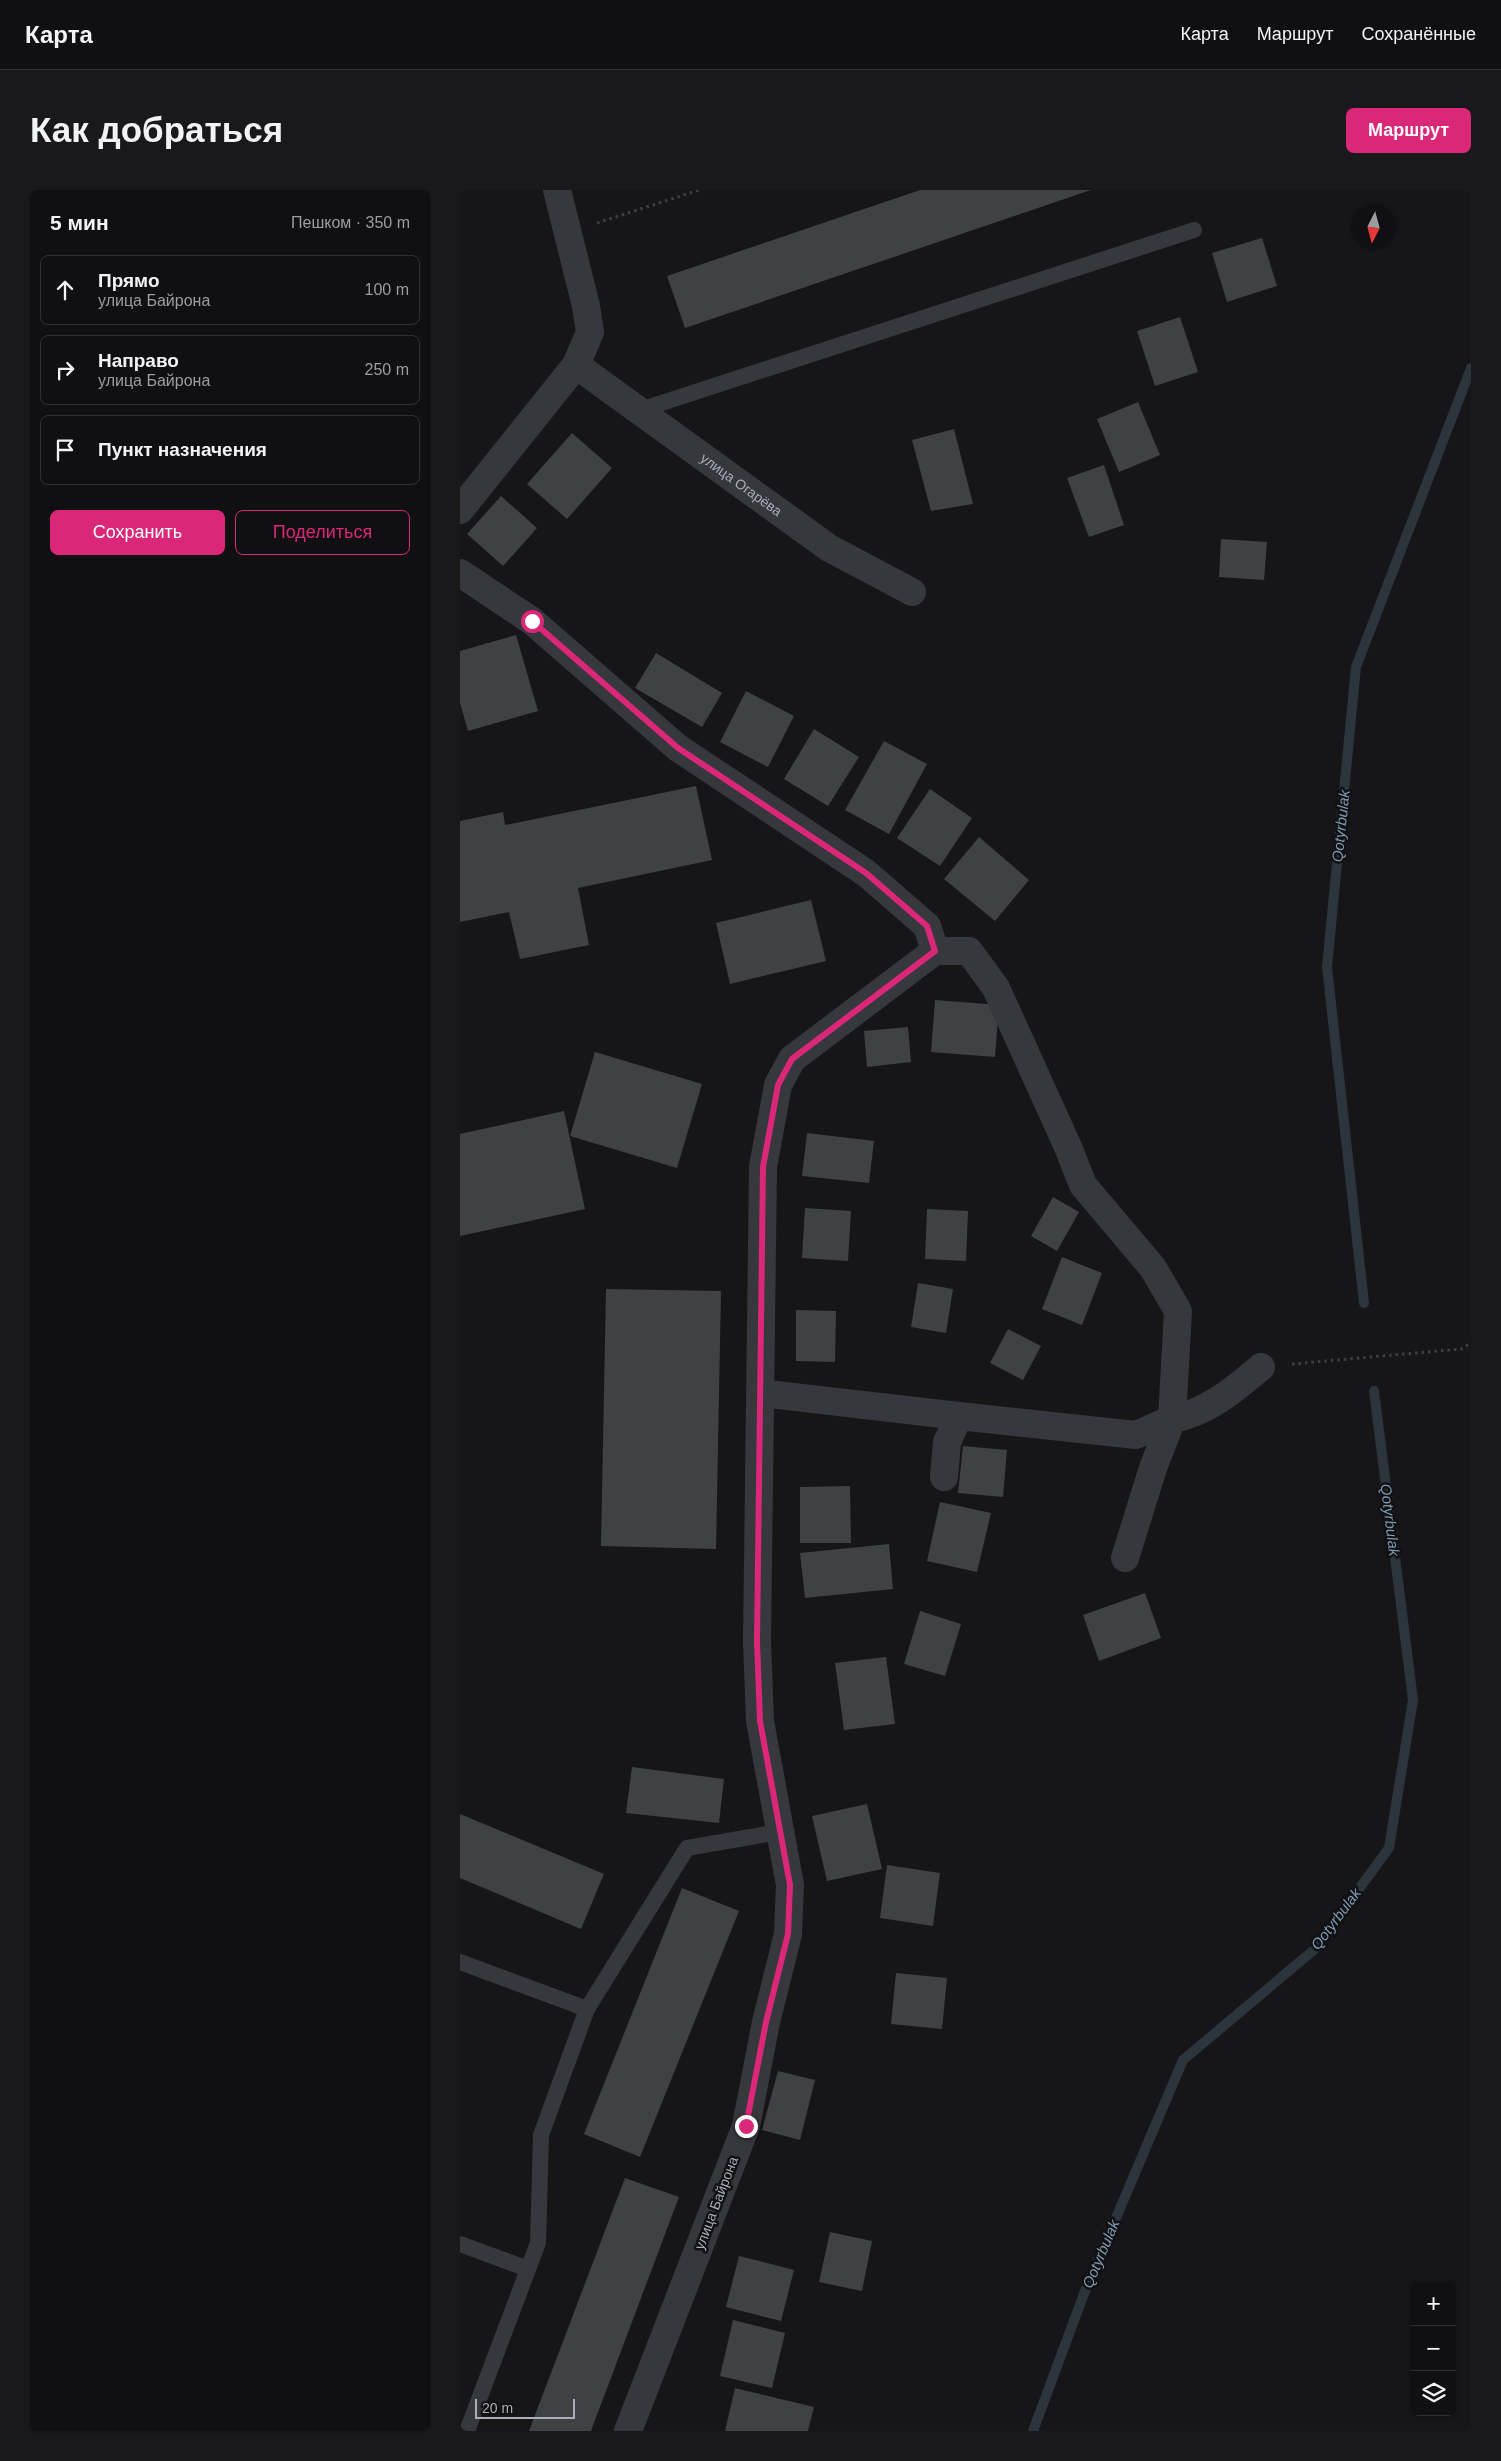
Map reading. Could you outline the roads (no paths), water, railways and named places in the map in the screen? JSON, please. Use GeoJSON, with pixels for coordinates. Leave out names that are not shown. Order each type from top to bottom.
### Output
{"type":"FeatureCollection","features":[{"type":"Feature","properties":{"kind":"street"},"geometry":{"type":"LineString","coordinates":[[460,510],[576,365],[590,332],[586,306],[557,190]]}},
{"type":"Feature","properties":{"kind":"street","name":"улица Огарёва"},"geometry":{"type":"LineString","coordinates":[[576,365],[829,548],[912,592]]}},
{"type":"Feature","properties":{"kind":"street"},"geometry":{"type":"LineString","coordinates":[[460,573],[532,621],[678,748],[866,873],[927,926],[935,951],[969,951],[996,988],[1068,1147],[1083,1185],[1153,1268],[1178,1311],[1172,1419],[1153,1468],[1124,1558]]}},
{"type":"Feature","properties":{"kind":"street","name":"улица Байрона"},"geometry":{"type":"LineString","coordinates":[[628,2431],[746,2126],[766,2022],[788,1934],[790,1885],[760,1721],[757,1641],[763,1167],[778,1085],[792,1059],[935,951]]}},
{"type":"Feature","properties":{"kind":"street"},"geometry":{"type":"LineString","coordinates":[[760,1393],[1136,1435],[1172,1419],[1188,1416],[1232,1392],[1261,1367]]}},
{"type":"Feature","properties":{"kind":"street"},"geometry":{"type":"LineString","coordinates":[[944,1477],[947,1442],[960,1416]]}},
{"type":"Feature","properties":{"kind":"lane"},"geometry":{"type":"LineString","coordinates":[[640,410],[1194,230]]}},
{"type":"Feature","properties":{"kind":"lane"},"geometry":{"type":"LineString","coordinates":[[467,2431],[538,2243],[541,2136],[587,2009],[687,1848],[779,1832]]}},
{"type":"Feature","properties":{"kind":"lane"},"geometry":{"type":"LineString","coordinates":[[460,1962],[587,2009]]}},
{"type":"Feature","properties":{"kind":"lane"},"geometry":{"type":"LineString","coordinates":[[460,2244],[528,2269]]}},
{"type":"Feature","properties":{"kind":"waterway","name":"Qotyrbulak"},"geometry":{"type":"LineString","coordinates":[[1364,1303],[1327,967],[1356,667],[1471,368]]}},
{"type":"Feature","properties":{"kind":"waterway","name":"Qotyrbulak"},"geometry":{"type":"LineString","coordinates":[[1033,2431],[1085,2291],[1183,2060],[1315,1949],[1389,1848],[1413,1700],[1374,1391]]}}]}
